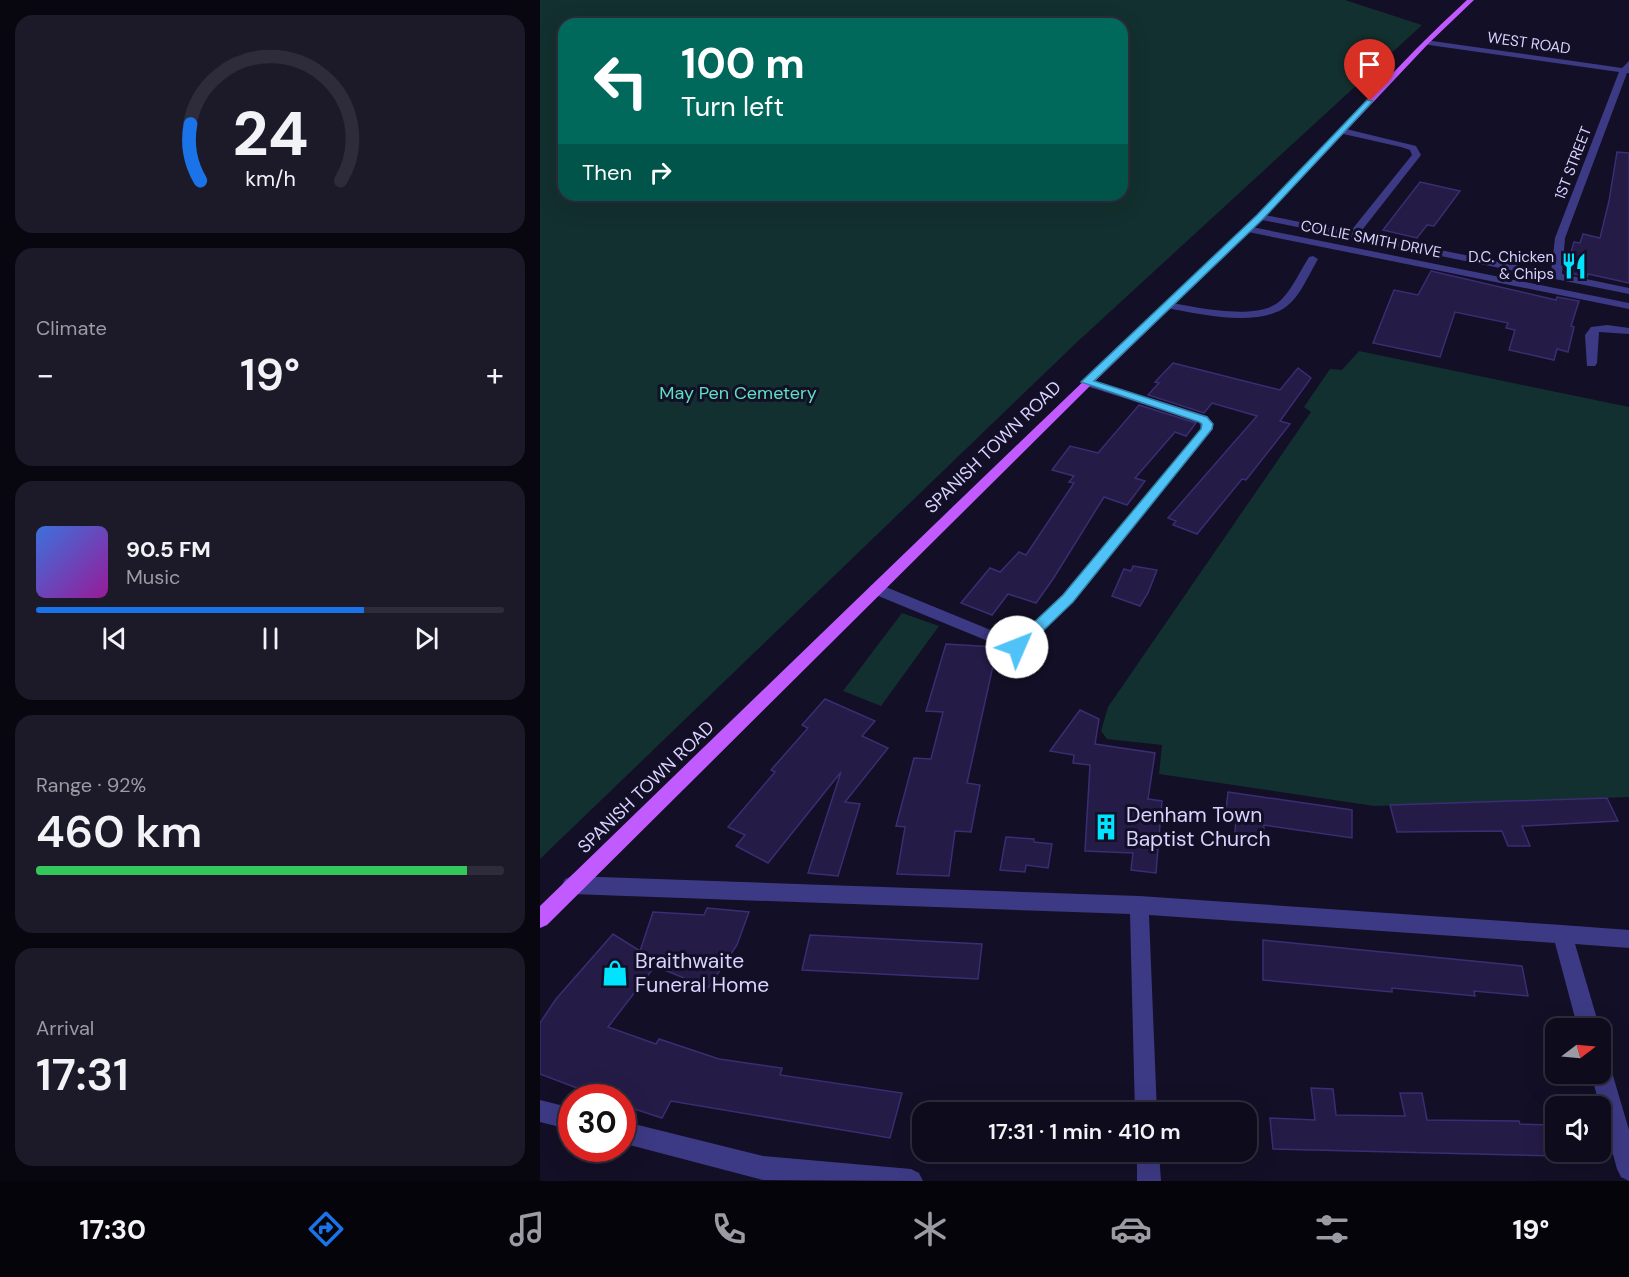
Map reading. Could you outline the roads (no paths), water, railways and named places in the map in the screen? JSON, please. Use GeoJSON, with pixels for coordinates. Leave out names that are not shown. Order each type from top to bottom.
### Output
{"type":"FeatureCollection","features":[{"type":"Feature","properties":{"kind":"main road","name":"SPANISH TOWN ROAD"},"geometry":{"type":"LineString","coordinates":[[540,919],[572,885],[1087,382],[1247,230],[1425,42],[1471,0]]}},
{"type":"Feature","properties":{"kind":"street","name":"WEST ROAD"},"geometry":{"type":"LineString","coordinates":[[1425,42],[1627,68]]}},
{"type":"Feature","properties":{"kind":"street","name":"1ST STREET"},"geometry":{"type":"LineString","coordinates":[[1556,277],[1560,238],[1627,68]]}},
{"type":"Feature","properties":{"kind":"street"},"geometry":{"type":"LineString","coordinates":[[1342,131],[1413,148],[1418,155],[1352,236]]}},
{"type":"Feature","properties":{"kind":"street","name":"COLLIE SMITH DRIVE"},"geometry":{"type":"LineString","coordinates":[[1260,217],[1629,291]]}},
{"type":"Feature","properties":{"kind":"street","name":"COLLIE SMITH DRIVE"},"geometry":{"type":"LineString","coordinates":[[1247,230],[1629,306]]}},
{"type":"Feature","properties":{"kind":"street"},"geometry":{"type":"LineString","coordinates":[[1167,305],[1197,311],[1241,314],[1269,311],[1283,305],[1313,259]]}},
{"type":"Feature","properties":{"kind":"street"},"geometry":{"type":"LineString","coordinates":[[1591,363],[1591,335],[1595,329],[1629,331]]}},
{"type":"Feature","properties":{"kind":"street"},"geometry":{"type":"LineString","coordinates":[[876,589],[1017,647],[1068,598],[1207,429],[1208,424],[1203,419],[1087,382]]}},
{"type":"Feature","properties":{"kind":"street"},"geometry":{"type":"LineString","coordinates":[[572,885],[1139,905],[1629,939]]}},
{"type":"Feature","properties":{"kind":"street"},"geometry":{"type":"LineString","coordinates":[[1139,905],[1146,1102]]}},
{"type":"Feature","properties":{"kind":"street"},"geometry":{"type":"LineString","coordinates":[[1562,934],[1586,1018]]}},
{"type":"Feature","properties":{"kind":"street"},"geometry":{"type":"LineString","coordinates":[[1604,1084],[1629,1169]]}},
{"type":"Feature","properties":{"kind":"street"},"geometry":{"type":"LineString","coordinates":[[540,1111],[558,1116]]}},
{"type":"Feature","properties":{"kind":"street"},"geometry":{"type":"LineString","coordinates":[[636,1136],[763,1168],[911,1181]]}},
{"type":"Feature","properties":{"kind":"street"},"geometry":{"type":"LineString","coordinates":[[1148,1162],[1149,1181]]}},
{"type":"Feature","properties":{"kind":"place","name":"D.C. Chicken & Chips"},"geometry":{"type":"Point","coordinates":[1574,266]}},
{"type":"Feature","properties":{"kind":"place","name":"Denham Town Baptist Church"},"geometry":{"type":"Point","coordinates":[1106,827]}},
{"type":"Feature","properties":{"kind":"place","name":"Braithwaite Funeral Home"},"geometry":{"type":"Point","coordinates":[615,973]}},
{"type":"Feature","properties":{"kind":"park label","name":"May Pen Cemetery"},"geometry":{"type":"Point","coordinates":[738,393]}}]}
